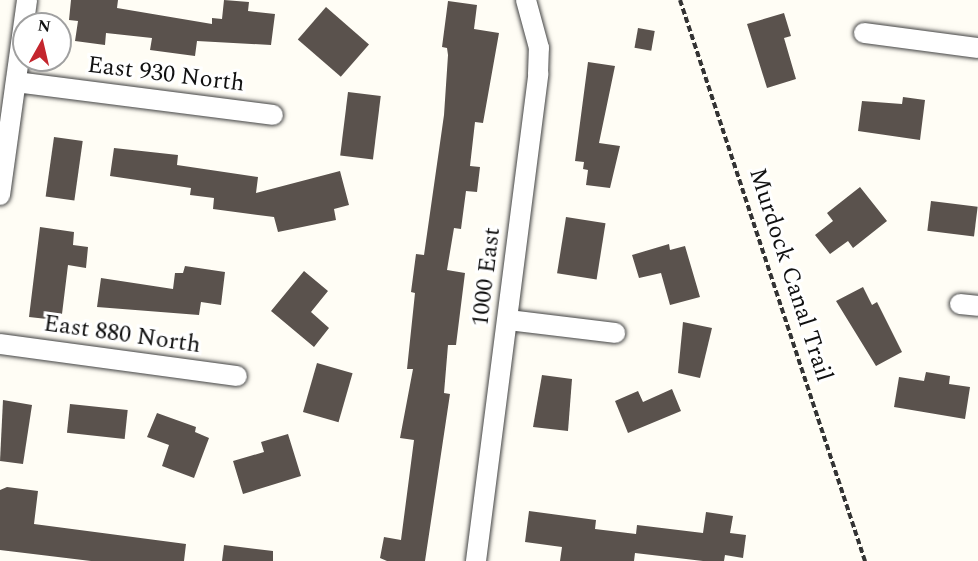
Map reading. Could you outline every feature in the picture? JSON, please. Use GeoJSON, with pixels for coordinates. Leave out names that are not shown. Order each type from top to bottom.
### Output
{"type":"FeatureCollection","features":[{"type":"Feature","properties":{"kind":"street"},"geometry":{"type":"LineString","coordinates":[[0,195],[27,0]]}},
{"type":"Feature","properties":{"kind":"street","name":"1000 East"},"geometry":{"type":"LineString","coordinates":[[476,561],[538,74],[539,48],[526,0]]}},
{"type":"Feature","properties":{"kind":"street"},"geometry":{"type":"LineString","coordinates":[[864,33],[978,48]]}},
{"type":"Feature","properties":{"kind":"street","name":"East 930 North"},"geometry":{"type":"LineString","coordinates":[[16,82],[273,115]]}},
{"type":"Feature","properties":{"kind":"street"},"geometry":{"type":"LineString","coordinates":[[508,320],[615,333]]}},
{"type":"Feature","properties":{"kind":"street","name":"East 880 North"},"geometry":{"type":"LineString","coordinates":[[0,344],[237,376]]}},
{"type":"Feature","properties":{"kind":"path","name":"Murdock Canal Trail"},"geometry":{"type":"LineString","coordinates":[[680,0],[866,561]]}},
{"type":"Feature","properties":{"kind":"building"},"geometry":{"type":"Polygon","coordinates":[[[71,0],[118,0],[117,8],[212,24],[212,18],[222,19],[224,0],[249,2],[248,11],[275,14],[271,45],[197,41],[195,56],[150,50],[152,38],[106,33],[105,45],[75,41],[78,21],[72,20],[72,12],[70,12],[71,0]]]}},
{"type":"Feature","properties":{"kind":"building"},"geometry":{"type":"Polygon","coordinates":[[[448,1],[477,5],[474,29],[499,33],[483,123],[475,122],[470,166],[480,167],[477,192],[466,191],[461,229],[454,228],[447,270],[465,273],[456,345],[448,345],[444,393],[450,394],[425,561],[387,561],[380,558],[384,537],[401,540],[414,440],[400,438],[413,369],[407,369],[415,293],[411,292],[416,254],[424,255],[444,115],[448,55],[447,48],[442,47],[448,1]]]}},
{"type":"Feature","properties":{"kind":"building"},"geometry":{"type":"Polygon","coordinates":[[[326,7],[369,44],[341,77],[298,39],[326,7]]]}},
{"type":"Feature","properties":{"kind":"building"},"geometry":{"type":"Polygon","coordinates":[[[784,13],[791,36],[784,38],[796,79],[767,88],[747,24],[784,13]]]}},
{"type":"Feature","properties":{"kind":"building"},"geometry":{"type":"Polygon","coordinates":[[[638,28],[655,31],[651,51],[635,48],[638,28]]]}},
{"type":"Feature","properties":{"kind":"building"},"geometry":{"type":"Polygon","coordinates":[[[588,62],[615,66],[599,143],[620,146],[610,188],[586,185],[588,170],[583,169],[584,162],[575,161],[588,62]]]}},
{"type":"Feature","properties":{"kind":"building"},"geometry":{"type":"Polygon","coordinates":[[[348,92],[381,96],[373,160],[340,156],[348,92]]]}},
{"type":"Feature","properties":{"kind":"building"},"geometry":{"type":"Polygon","coordinates":[[[903,97],[925,100],[920,140],[858,131],[862,101],[902,104],[903,97]]]}},
{"type":"Feature","properties":{"kind":"building"},"geometry":{"type":"Polygon","coordinates":[[[54,137],[83,141],[74,200],[46,196],[54,137]]]}},
{"type":"Feature","properties":{"kind":"building"},"geometry":{"type":"Polygon","coordinates":[[[114,148],[178,155],[177,165],[258,177],[256,193],[340,171],[349,205],[334,209],[336,220],[278,232],[274,217],[213,209],[214,198],[190,195],[191,188],[110,176],[114,148]]]}},
{"type":"Feature","properties":{"kind":"building"},"geometry":{"type":"Polygon","coordinates":[[[860,187],[887,221],[853,248],[848,241],[830,254],[815,235],[833,221],[827,213],[860,187]]]}},
{"type":"Feature","properties":{"kind":"building"},"geometry":{"type":"Polygon","coordinates":[[[931,201],[978,207],[974,237],[927,231],[931,201]]]}},
{"type":"Feature","properties":{"kind":"building"},"geometry":{"type":"Polygon","coordinates":[[[566,217],[606,223],[597,280],[557,273],[566,217]]]}},
{"type":"Feature","properties":{"kind":"building"},"geometry":{"type":"Polygon","coordinates":[[[40,227],[74,232],[73,245],[88,247],[86,268],[68,265],[62,314],[48,313],[47,319],[29,317],[40,227]]]}},
{"type":"Feature","properties":{"kind":"building"},"geometry":{"type":"Polygon","coordinates":[[[669,244],[670,250],[685,246],[700,297],[670,305],[661,273],[639,278],[632,255],[669,244]]]}},
{"type":"Feature","properties":{"kind":"building"},"geometry":{"type":"Polygon","coordinates":[[[185,266],[225,272],[221,305],[201,302],[199,315],[97,307],[101,278],[173,289],[175,273],[183,273],[185,266]]]}},
{"type":"Feature","properties":{"kind":"building"},"geometry":{"type":"Polygon","coordinates":[[[304,271],[328,291],[311,312],[329,328],[314,347],[271,311],[304,271]]]}},
{"type":"Feature","properties":{"kind":"building"},"geometry":{"type":"Polygon","coordinates":[[[863,287],[872,305],[877,302],[902,352],[876,366],[836,301],[863,287]]]}},
{"type":"Feature","properties":{"kind":"building"},"geometry":{"type":"Polygon","coordinates":[[[683,322],[712,328],[700,378],[678,373],[683,322]]]}},
{"type":"Feature","properties":{"kind":"building"},"geometry":{"type":"Polygon","coordinates":[[[317,363],[353,373],[339,422],[303,412],[317,363]]]}},
{"type":"Feature","properties":{"kind":"building"},"geometry":{"type":"Polygon","coordinates":[[[926,372],[950,376],[949,384],[970,387],[965,419],[894,407],[899,377],[924,381],[926,372]]]}},
{"type":"Feature","properties":{"kind":"building"},"geometry":{"type":"Polygon","coordinates":[[[542,375],[572,379],[568,431],[533,427],[542,375]]]}},
{"type":"Feature","properties":{"kind":"building"},"geometry":{"type":"Polygon","coordinates":[[[672,389],[681,411],[628,433],[615,401],[638,391],[643,402],[672,389]]]}},
{"type":"Feature","properties":{"kind":"building"},"geometry":{"type":"Polygon","coordinates":[[[3,400],[32,405],[23,464],[0,461],[3,400]]]}},
{"type":"Feature","properties":{"kind":"building"},"geometry":{"type":"Polygon","coordinates":[[[70,404],[128,410],[125,439],[67,433],[70,404]]]}},
{"type":"Feature","properties":{"kind":"building"},"geometry":{"type":"Polygon","coordinates":[[[157,413],[196,427],[195,432],[209,438],[194,478],[162,466],[169,445],[147,437],[157,413]]]}},
{"type":"Feature","properties":{"kind":"building"},"geometry":{"type":"Polygon","coordinates":[[[288,434],[301,476],[243,494],[233,461],[264,452],[261,442],[288,434]]]}},
{"type":"Feature","properties":{"kind":"building"},"geometry":{"type":"Polygon","coordinates":[[[7,487],[38,491],[34,524],[186,544],[184,561],[91,561],[0,550],[0,490],[7,487]]]}},
{"type":"Feature","properties":{"kind":"building"},"geometry":{"type":"Polygon","coordinates":[[[529,511],[596,520],[595,529],[636,534],[637,525],[703,533],[706,512],[733,516],[730,533],[746,535],[743,558],[725,555],[724,561],[703,561],[635,553],[634,561],[560,561],[562,547],[525,542],[529,511]]]}},
{"type":"Feature","properties":{"kind":"building"},"geometry":{"type":"Polygon","coordinates":[[[224,545],[273,551],[273,561],[222,561],[224,545]]]}}]}
